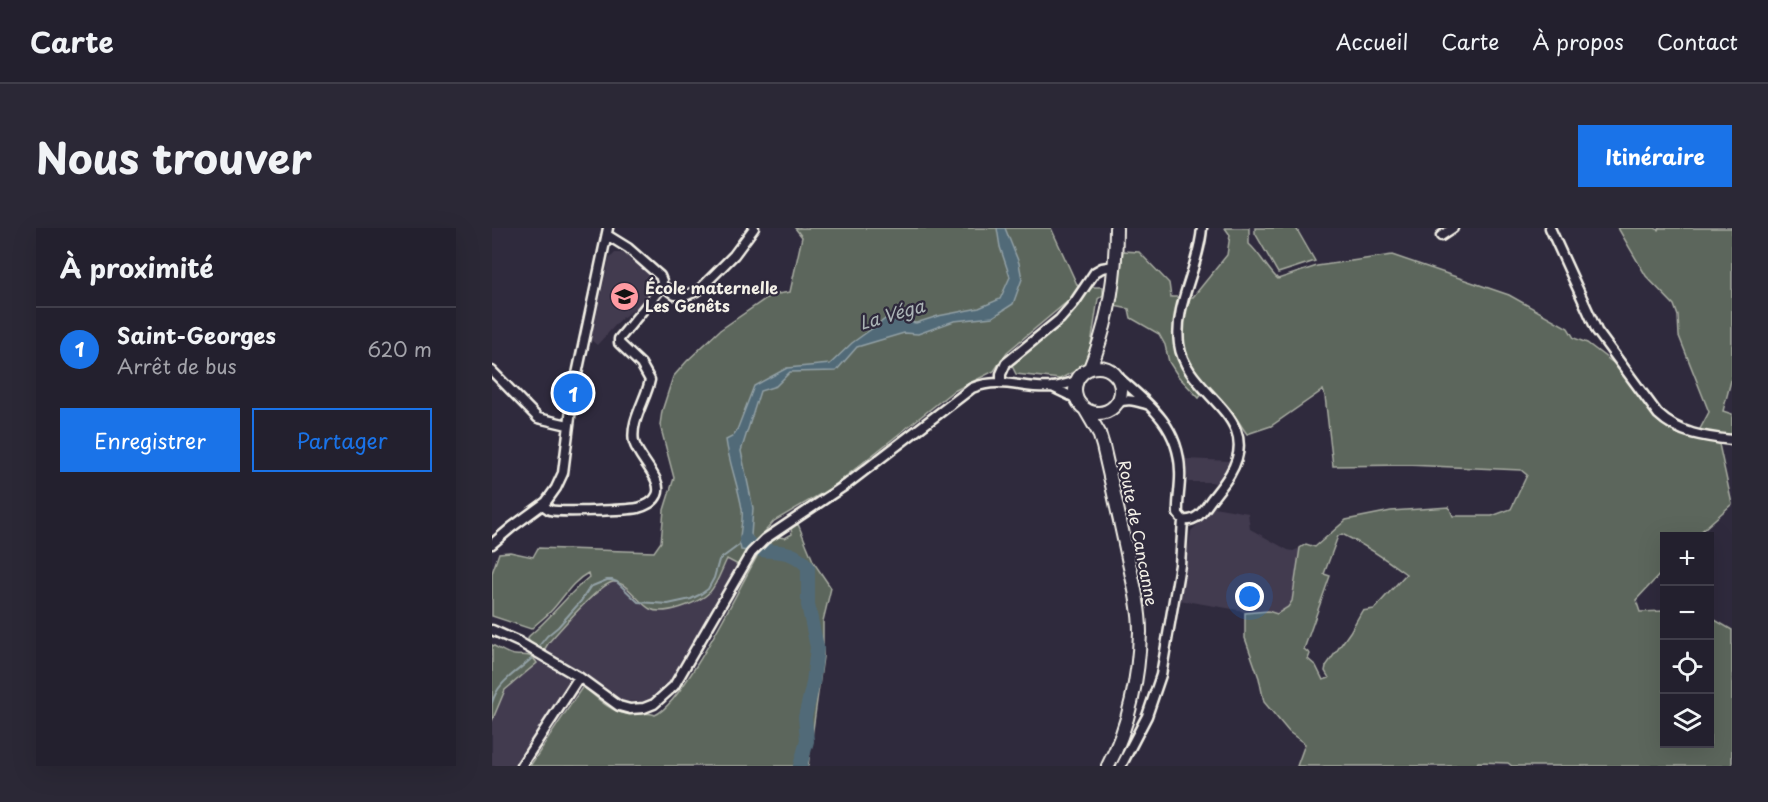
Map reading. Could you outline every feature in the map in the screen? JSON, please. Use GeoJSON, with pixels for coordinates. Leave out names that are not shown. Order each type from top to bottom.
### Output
{"type":"FeatureCollection","features":[{"type":"Feature","properties":{"kind":"main road"},"geometry":{"type":"LineString","coordinates":[[1102,339],[1113,373],[1120,385],[1120,395],[1113,407],[1102,413],[1093,413],[1085,410],[1077,399],[1075,390],[1080,376],[1090,368],[1102,339],[1114,266],[1116,228]]}},
{"type":"Feature","properties":{"kind":"main road"},"geometry":{"type":"LineString","coordinates":[[1090,368],[1097,367],[1113,373]]}},
{"type":"Feature","properties":{"kind":"main road","name":"Route de Cancanne"},"geometry":{"type":"LineString","coordinates":[[1103,446],[1113,407]]}},
{"type":"Feature","properties":{"kind":"main road","name":"Route de Cancanne"},"geometry":{"type":"LineString","coordinates":[[1085,410],[1099,433],[1103,446],[1135,591],[1140,631],[1130,706],[1120,739],[1108,766]]}},
{"type":"Feature","properties":{"kind":"street"},"geometry":{"type":"LineString","coordinates":[[492,544],[552,495],[562,473],[585,327],[607,232],[660,276],[662,285],[675,295],[687,295],[699,291],[734,255],[754,228]]}},
{"type":"Feature","properties":{"kind":"street"},"geometry":{"type":"LineString","coordinates":[[1183,520],[1192,520],[1199,516],[1230,474],[1235,464],[1239,441],[1233,422],[1190,373],[1183,362],[1180,351],[1181,309],[1198,252],[1202,228]]}},
{"type":"Feature","properties":{"kind":"street"},"geometry":{"type":"LineString","coordinates":[[1441,236],[1453,228]]}},
{"type":"Feature","properties":{"kind":"street"},"geometry":{"type":"LineString","coordinates":[[1550,228],[1591,321],[1649,404],[1671,425],[1682,430],[1707,437],[1732,440]]}},
{"type":"Feature","properties":{"kind":"street"},"geometry":{"type":"LineString","coordinates":[[1001,382],[1001,374],[1006,363],[1060,319],[1095,273],[1102,268],[1114,266]]}},
{"type":"Feature","properties":{"kind":"street"},"geometry":{"type":"LineString","coordinates":[[542,505],[550,510],[632,509],[644,506],[657,495],[657,480],[641,459],[634,441],[637,417],[650,380],[641,364],[619,343],[619,339],[662,285]]}},
{"type":"Feature","properties":{"kind":"street"},"geometry":{"type":"LineString","coordinates":[[492,371],[538,418],[568,425]]}},
{"type":"Feature","properties":{"kind":"street"},"geometry":{"type":"LineString","coordinates":[[1113,373],[1152,406],[1168,427],[1180,470],[1178,511],[1183,520],[1180,565],[1161,675],[1147,716],[1121,766]]}},
{"type":"Feature","properties":{"kind":"street"},"geometry":{"type":"LineString","coordinates":[[492,630],[519,642],[579,677],[619,706],[630,709],[644,708],[654,704],[674,686],[752,553],[774,533],[847,484],[964,393],[980,385],[1001,382],[1052,387],[1077,381]]}},
{"type":"Feature","properties":{"kind":"street"},"geometry":{"type":"LineString","coordinates":[[1052,387],[1077,399]]}},
{"type":"Feature","properties":{"kind":"street"},"geometry":{"type":"LineString","coordinates":[[1113,407],[1124,400],[1152,406]]}},
{"type":"Feature","properties":{"kind":"street"},"geometry":{"type":"LineString","coordinates":[[521,766],[579,677]]}},
{"type":"Feature","properties":{"kind":"shaded area"},"geometry":{"type":"Polygon","coordinates":[[[795,228],[1051,228],[1080,291],[1007,352],[994,371],[952,392],[831,488],[774,521],[755,543],[740,566],[727,559],[715,585],[705,596],[672,610],[656,611],[646,606],[623,585],[613,582],[580,608],[549,642],[543,652],[532,646],[528,639],[529,636],[589,577],[588,573],[577,581],[550,612],[531,629],[492,616],[492,573],[499,553],[510,552],[533,557],[538,548],[654,552],[661,542],[664,510],[674,478],[660,425],[673,377],[720,330],[771,295],[790,292],[802,237],[795,228]]]}},
{"type":"Feature","properties":{"kind":"shaded area"},"geometry":{"type":"Polygon","coordinates":[[[1225,228],[1249,228],[1249,244],[1278,279],[1317,266],[1392,255],[1509,295],[1568,328],[1574,338],[1587,343],[1620,368],[1645,402],[1683,434],[1719,444],[1732,504],[1700,532],[1660,532],[1660,574],[1636,600],[1640,612],[1660,611],[1660,748],[1714,748],[1714,619],[1732,630],[1732,766],[1512,766],[1508,763],[1478,762],[1476,766],[1297,766],[1305,744],[1289,732],[1264,702],[1259,678],[1245,638],[1245,613],[1268,611],[1277,614],[1288,607],[1292,601],[1300,548],[1306,544],[1315,547],[1346,520],[1391,511],[1449,507],[1453,516],[1492,516],[1511,509],[1527,475],[1521,470],[1407,465],[1333,466],[1323,390],[1271,426],[1247,434],[1235,416],[1207,388],[1190,365],[1185,348],[1184,320],[1177,320],[1176,342],[1184,368],[1203,393],[1199,398],[1178,376],[1169,362],[1165,345],[1159,334],[1131,318],[1129,309],[1114,306],[1123,251],[1139,252],[1169,283],[1171,297],[1193,297],[1227,255],[1230,235],[1225,228]],[[1342,534],[1338,536],[1324,574],[1330,576],[1304,649],[1310,654],[1308,659],[1316,666],[1323,680],[1329,678],[1325,671],[1326,666],[1362,611],[1374,609],[1406,574],[1375,552],[1342,534]]]}},
{"type":"Feature","properties":{"kind":"shaded area"},"geometry":{"type":"Polygon","coordinates":[[[1255,228],[1296,228],[1315,261],[1278,273],[1255,233],[1255,228]]]}},
{"type":"Feature","properties":{"kind":"shaded area"},"geometry":{"type":"Polygon","coordinates":[[[1618,228],[1655,228],[1658,230],[1659,228],[1732,228],[1732,377],[1723,411],[1732,414],[1732,437],[1699,431],[1709,412],[1679,336],[1678,316],[1674,305],[1646,276],[1618,228]]]}},
{"type":"Feature","properties":{"kind":"shaded area","name":"École maternelle Les Genêts"},"geometry":{"type":"Polygon","coordinates":[[[615,253],[623,253],[657,282],[638,307],[622,318],[597,345],[591,340],[609,259],[615,253]]]}},
{"type":"Feature","properties":{"kind":"shaded area"},"geometry":{"type":"Polygon","coordinates":[[[1092,287],[1103,287],[1103,295],[1098,299],[1088,364],[1060,379],[1016,374],[1012,366],[1014,360],[1063,320],[1092,287]]]}},
{"type":"Feature","properties":{"kind":"shaded area"},"geometry":{"type":"Polygon","coordinates":[[[1185,459],[1231,461],[1218,484],[1188,482],[1185,459]]]}},
{"type":"Feature","properties":{"kind":"shaded area"},"geometry":{"type":"Polygon","coordinates":[[[1214,507],[1248,513],[1250,529],[1288,550],[1293,551],[1300,548],[1292,601],[1277,615],[1268,611],[1245,613],[1179,600],[1191,531],[1214,507]]]}},
{"type":"Feature","properties":{"kind":"shaded area"},"geometry":{"type":"Polygon","coordinates":[[[798,524],[814,563],[831,588],[823,621],[823,657],[808,766],[530,766],[583,686],[621,713],[655,715],[667,706],[696,666],[760,551],[779,537],[785,538],[792,534],[791,529],[798,524]]]}},
{"type":"Feature","properties":{"kind":"shaded area"},"geometry":{"type":"Polygon","coordinates":[[[728,559],[740,566],[710,620],[670,683],[659,693],[647,702],[623,701],[610,695],[588,676],[530,766],[492,766],[492,721],[505,690],[537,663],[549,642],[595,594],[611,582],[620,583],[640,601],[709,592],[728,559]]]}},
{"type":"Feature","properties":{"kind":"shaded area"},"geometry":{"type":"Polygon","coordinates":[[[492,645],[512,655],[530,656],[537,663],[505,690],[492,721],[492,645]]]}},
{"type":"Feature","properties":{"kind":"water"},"geometry":{"type":"Polygon","coordinates":[[[997,228],[1005,228],[1019,263],[1022,279],[1013,304],[993,317],[954,321],[918,334],[904,333],[857,347],[836,371],[790,372],[776,386],[760,391],[741,451],[753,508],[751,536],[757,544],[748,551],[741,550],[742,509],[726,440],[732,437],[737,430],[754,386],[787,368],[830,364],[852,343],[891,315],[898,320],[916,323],[979,308],[1000,299],[1010,277],[1000,247],[997,228]]]}},
{"type":"Feature","properties":{"kind":"waterway","name":"La Véga"},"geometry":{"type":"LineString","coordinates":[[746,540],[759,549],[790,554],[808,567],[808,605],[817,647],[813,683],[805,717],[807,741],[800,766]]}},
{"type":"Feature","properties":{"kind":"waterway"},"geometry":{"type":"LineString","coordinates":[[539,646],[581,601],[590,587],[612,580],[638,602],[668,604],[691,599],[708,589],[719,560],[742,543]]}},
{"type":"Feature","properties":{"kind":"waterway"},"geometry":{"type":"LineString","coordinates":[[492,703],[503,683],[531,659]]}},
{"type":"Feature","properties":{"kind":"place","name":"École maternelle Les Genêts"},"geometry":{"type":"Point","coordinates":[624,297]}},
{"type":"Feature","properties":{"kind":"place","name":"Saint-Georges"},"geometry":{"type":"Point","coordinates":[573,393]}}]}
